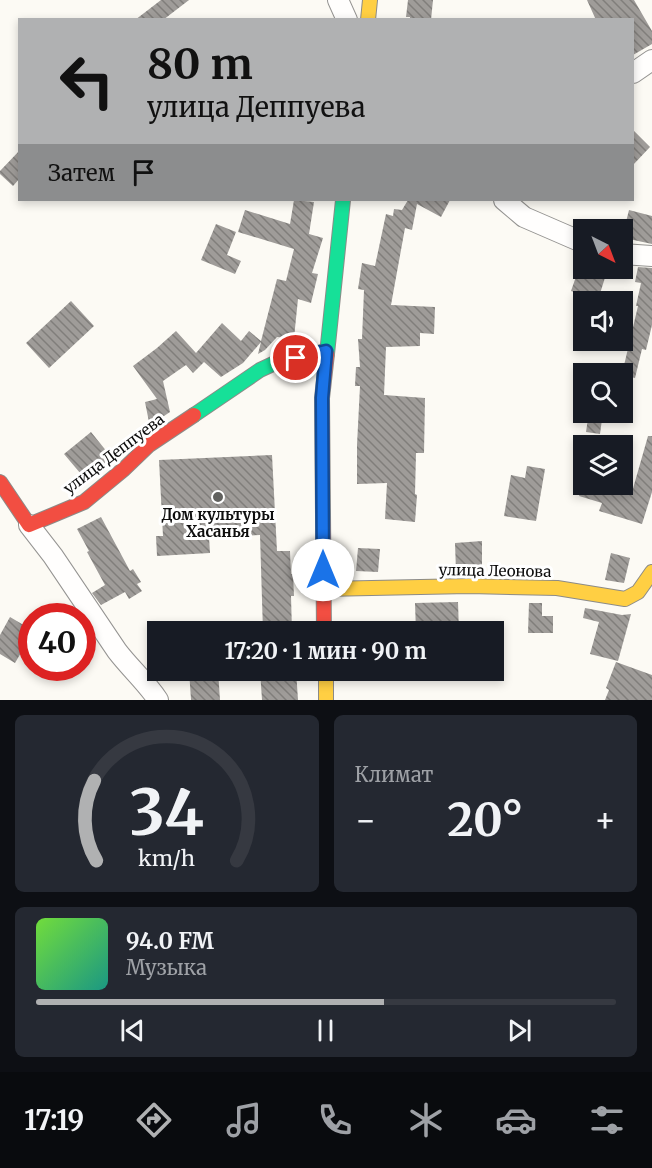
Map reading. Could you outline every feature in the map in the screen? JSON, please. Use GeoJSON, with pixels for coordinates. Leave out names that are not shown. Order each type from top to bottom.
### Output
{"type":"FeatureCollection","features":[{"type":"Feature","properties":{"kind":"street"},"geometry":{"type":"LineString","coordinates":[[338,0],[346,18]]}},
{"type":"Feature","properties":{"kind":"street"},"geometry":{"type":"LineString","coordinates":[[368,18],[370,0]]}},
{"type":"Feature","properties":{"kind":"street"},"geometry":{"type":"LineString","coordinates":[[634,72],[652,60]]}},
{"type":"Feature","properties":{"kind":"street"},"geometry":{"type":"LineString","coordinates":[[324,621],[322,398],[343,201]]}},
{"type":"Feature","properties":{"kind":"street"},"geometry":{"type":"LineString","coordinates":[[505,201],[524,217],[573,238]]}},
{"type":"Feature","properties":{"kind":"street"},"geometry":{"type":"LineString","coordinates":[[633,255],[652,256]]}},
{"type":"Feature","properties":{"kind":"street","name":"улица Деппуева"},"geometry":{"type":"LineString","coordinates":[[29,525],[84,502],[149,445],[260,370],[275,363],[326,351]]}},
{"type":"Feature","properties":{"kind":"street"},"geometry":{"type":"LineString","coordinates":[[0,482],[117,651],[159,700]]}},
{"type":"Feature","properties":{"kind":"street","name":"улица Леонова"},"geometry":{"type":"LineString","coordinates":[[323,589],[469,586],[557,588],[625,599],[639,592],[652,572]]}},
{"type":"Feature","properties":{"kind":"street"},"geometry":{"type":"LineString","coordinates":[[326,681],[326,700]]}},
{"type":"Feature","properties":{"kind":"building"},"geometry":{"type":"Polygon","coordinates":[[[161,0],[189,0],[166,18],[138,18],[161,0]]]}},
{"type":"Feature","properties":{"kind":"building"},"geometry":{"type":"Polygon","coordinates":[[[408,0],[433,0],[431,18],[406,17],[408,0]]]}},
{"type":"Feature","properties":{"kind":"building"},"geometry":{"type":"Polygon","coordinates":[[[587,0],[634,0],[652,31],[652,44],[634,54],[634,18],[595,18],[587,0]]]}},
{"type":"Feature","properties":{"kind":"building"},"geometry":{"type":"Polygon","coordinates":[[[634,131],[650,147],[634,164],[634,131]]]}},
{"type":"Feature","properties":{"kind":"building"},"geometry":{"type":"Polygon","coordinates":[[[18,152],[18,180],[13,186],[0,174],[0,171],[18,152]]]}},
{"type":"Feature","properties":{"kind":"building"},"geometry":{"type":"Polygon","coordinates":[[[294,201],[314,202],[309,234],[323,238],[312,273],[318,274],[311,303],[298,299],[294,338],[277,337],[258,354],[261,342],[243,363],[221,377],[204,362],[193,373],[186,365],[163,381],[170,412],[158,420],[149,422],[145,402],[157,399],[133,366],[176,331],[196,353],[222,323],[241,341],[249,331],[261,341],[277,279],[286,281],[294,249],[238,232],[245,210],[290,224],[294,201]]]}},
{"type":"Feature","properties":{"kind":"building"},"geometry":{"type":"Polygon","coordinates":[[[407,201],[449,201],[441,217],[417,204],[412,230],[405,228],[391,305],[435,307],[434,334],[420,333],[420,346],[386,347],[384,395],[425,398],[424,453],[416,453],[415,522],[385,519],[387,483],[357,484],[360,386],[355,386],[356,367],[360,367],[358,339],[362,339],[364,290],[358,289],[362,263],[375,266],[386,214],[393,216],[394,209],[402,210],[407,201]]]}},
{"type":"Feature","properties":{"kind":"building"},"geometry":{"type":"Polygon","coordinates":[[[629,210],[652,216],[652,244],[633,240],[633,219],[627,219],[629,210]]]}},
{"type":"Feature","properties":{"kind":"building"},"geometry":{"type":"Polygon","coordinates":[[[216,224],[236,232],[227,255],[241,261],[235,274],[201,260],[216,224]]]}},
{"type":"Feature","properties":{"kind":"building"},"geometry":{"type":"Polygon","coordinates":[[[638,267],[652,268],[652,325],[646,350],[642,349],[635,378],[633,378],[633,363],[625,363],[627,351],[633,351],[633,327],[641,283],[635,282],[638,267]]]}},
{"type":"Feature","properties":{"kind":"building"},"geometry":{"type":"Polygon","coordinates":[[[575,279],[605,279],[601,291],[571,291],[575,279]]]}},
{"type":"Feature","properties":{"kind":"building"},"geometry":{"type":"Polygon","coordinates":[[[71,301],[94,326],[49,368],[26,343],[71,301]]]}},
{"type":"Feature","properties":{"kind":"building"},"geometry":{"type":"Polygon","coordinates":[[[587,423],[602,423],[600,434],[586,432],[587,423]]]}},
{"type":"Feature","properties":{"kind":"building"},"geometry":{"type":"Polygon","coordinates":[[[91,432],[112,458],[86,480],[64,454],[91,432]]]}},
{"type":"Feature","properties":{"kind":"building"},"geometry":{"type":"Polygon","coordinates":[[[648,436],[652,436],[652,492],[642,524],[599,511],[602,503],[579,496],[633,495],[648,436]]]}},
{"type":"Feature","properties":{"kind":"building","name":"Дом культуры Хасанья"},"geometry":{"type":"Polygon","coordinates":[[[272,455],[277,551],[290,551],[291,574],[293,574],[292,621],[263,621],[260,535],[209,537],[210,553],[157,556],[156,536],[163,536],[159,460],[272,455]]]}},
{"type":"Feature","properties":{"kind":"building"},"geometry":{"type":"Polygon","coordinates":[[[527,466],[545,469],[536,521],[504,516],[511,475],[525,478],[527,466]]]}},
{"type":"Feature","properties":{"kind":"building"},"geometry":{"type":"Polygon","coordinates":[[[101,517],[130,571],[133,569],[141,582],[137,584],[142,591],[129,599],[125,592],[101,605],[92,593],[105,585],[77,529],[101,517]]]}},
{"type":"Feature","properties":{"kind":"building"},"geometry":{"type":"Polygon","coordinates":[[[482,541],[482,571],[456,571],[455,543],[482,541]]]}},
{"type":"Feature","properties":{"kind":"building"},"geometry":{"type":"Polygon","coordinates":[[[358,548],[380,549],[378,572],[356,571],[358,548]]]}},
{"type":"Feature","properties":{"kind":"building"},"geometry":{"type":"Polygon","coordinates":[[[611,553],[630,558],[624,583],[605,580],[611,553]]]}},
{"type":"Feature","properties":{"kind":"building"},"geometry":{"type":"Polygon","coordinates":[[[458,602],[459,621],[416,621],[415,603],[458,602]]]}},
{"type":"Feature","properties":{"kind":"building"},"geometry":{"type":"Polygon","coordinates":[[[529,603],[542,603],[542,616],[553,616],[553,633],[528,633],[529,603]]]}},
{"type":"Feature","properties":{"kind":"building"},"geometry":{"type":"Polygon","coordinates":[[[585,608],[622,615],[631,614],[618,661],[590,654],[599,622],[583,618],[585,608]]]}},
{"type":"Feature","properties":{"kind":"building"},"geometry":{"type":"Polygon","coordinates":[[[10,617],[18,622],[18,658],[15,663],[0,654],[0,635],[10,617]]]}},
{"type":"Feature","properties":{"kind":"building"},"geometry":{"type":"Polygon","coordinates":[[[616,662],[652,675],[652,700],[605,700],[609,690],[606,688],[616,662]]]}},
{"type":"Feature","properties":{"kind":"building"},"geometry":{"type":"Polygon","coordinates":[[[190,681],[219,681],[220,700],[191,700],[190,681]]]}},
{"type":"Feature","properties":{"kind":"building"},"geometry":{"type":"Polygon","coordinates":[[[261,681],[297,681],[298,700],[262,700],[261,681]]]}},
{"type":"Feature","properties":{"kind":"traffic: fast"},"geometry":{"type":"LineString","coordinates":[[327,354],[343,201]]}},
{"type":"Feature","properties":{"kind":"traffic: fast"},"geometry":{"type":"LineString","coordinates":[[194,415],[260,370],[275,363],[326,351]]}},
{"type":"Feature","properties":{"kind":"traffic: slow"},"geometry":{"type":"LineString","coordinates":[[368,18],[370,0]]}},
{"type":"Feature","properties":{"kind":"traffic: slow"},"geometry":{"type":"LineString","coordinates":[[323,589],[469,586],[557,588],[625,599],[638,592],[652,572]]}},
{"type":"Feature","properties":{"kind":"traffic: slow"},"geometry":{"type":"LineString","coordinates":[[326,681],[326,700]]}},
{"type":"Feature","properties":{"kind":"traffic: jam"},"geometry":{"type":"LineString","coordinates":[[324,621],[322,398],[327,354]]}},
{"type":"Feature","properties":{"kind":"traffic: jam"},"geometry":{"type":"LineString","coordinates":[[0,482],[29,525],[84,502],[149,445],[194,415]]}},
{"type":"Feature","properties":{"kind":"place","name":"Дом культуры Хасанья"},"geometry":{"type":"Point","coordinates":[218,497]}},
{"type":"Feature","properties":{"kind":"route"},"geometry":{"type":"LineString","coordinates":[[296,358],[326,351],[322,398],[323,570]]}}]}
